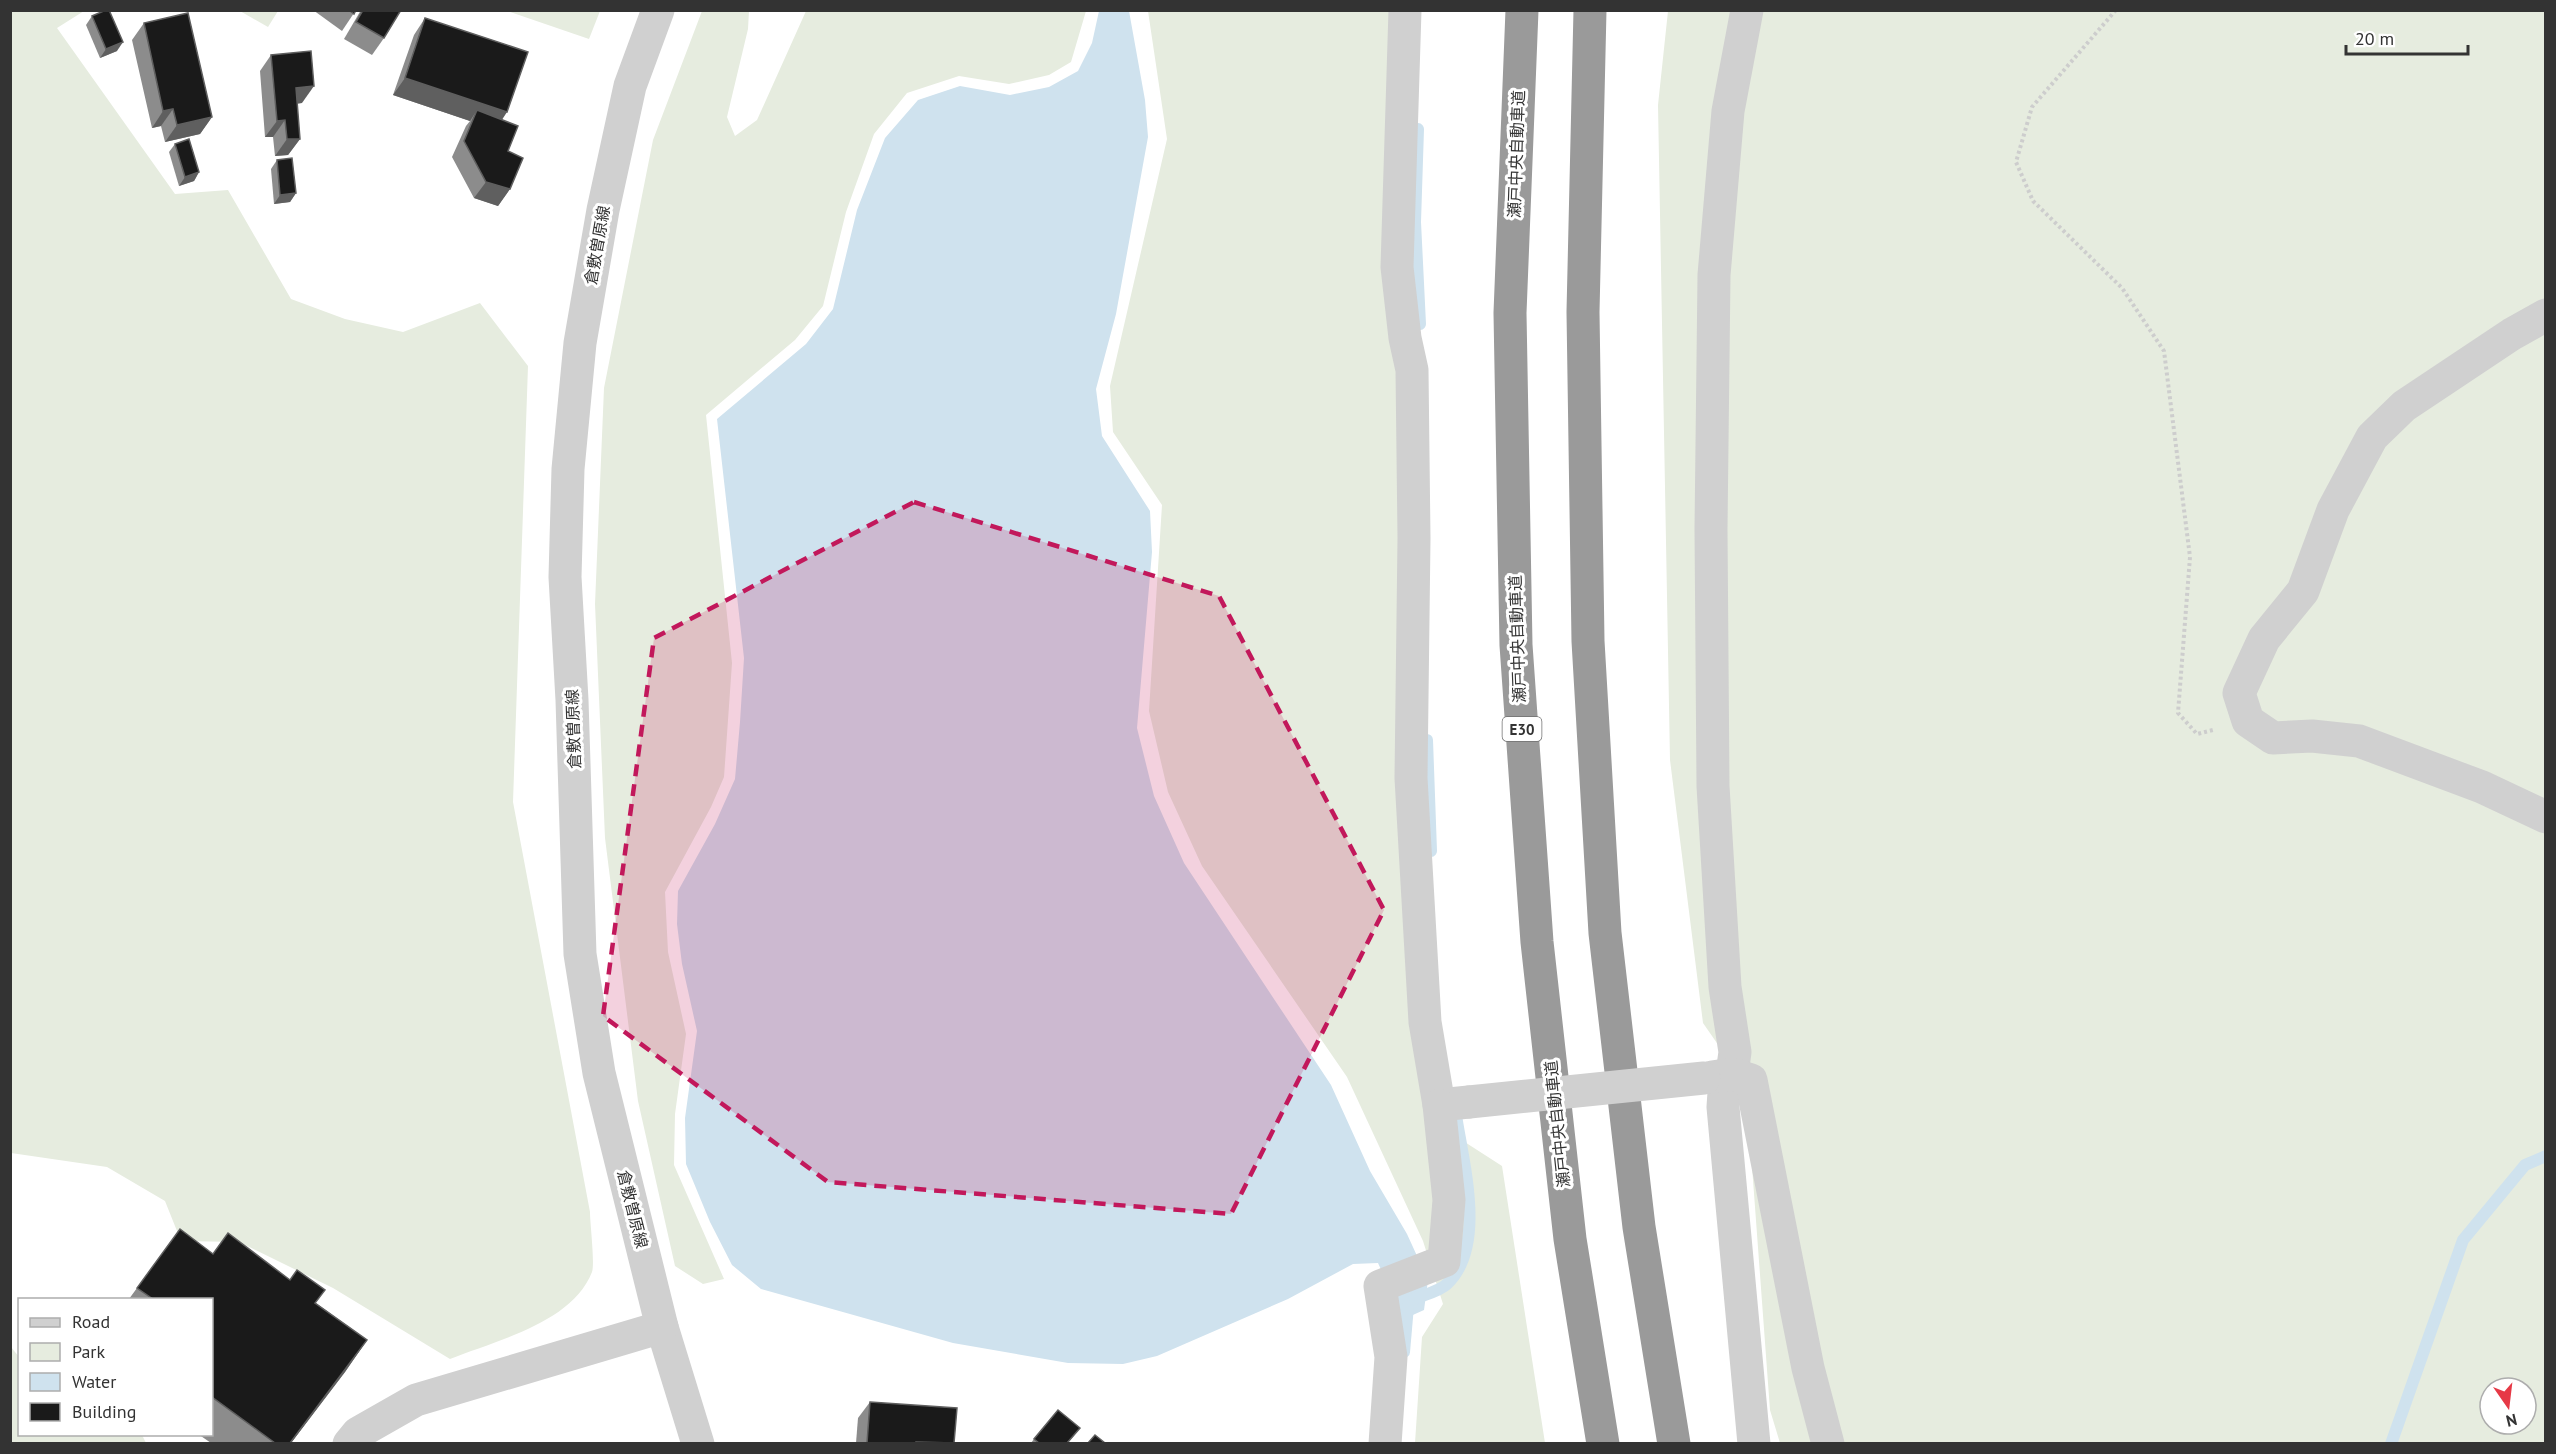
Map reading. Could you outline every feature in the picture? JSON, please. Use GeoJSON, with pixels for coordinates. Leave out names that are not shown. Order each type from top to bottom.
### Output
{"type":"FeatureCollection","features":[{"type":"Feature","properties":{"kind":"highway","name":"瀬戸中央自動車道"},"geometry":{"type":"LineString","coordinates":[[1522,10],[1510,313],[1516,645],[1541,978],[1570,1239],[1603,1443]]}},
{"type":"Feature","properties":{"kind":"highway"},"geometry":{"type":"LineString","coordinates":[[1590,10],[1583,312],[1589,665],[1605,933],[1639,1227],[1674,1443]]}},
{"type":"Feature","properties":{"kind":"street","name":"倉敷曽原線"},"geometry":{"type":"LineString","coordinates":[[658,10],[630,86],[603,210],[581,332],[568,469],[565,577],[573,712],[580,954],[598,1073],[662,1326],[698,1443]]}},
{"type":"Feature","properties":{"kind":"street"},"geometry":{"type":"LineString","coordinates":[[1385,1443],[1391,1357],[1380,1286],[1444,1261],[1454,1103],[1425,1022],[1411,778],[1414,538],[1412,370],[1405,338],[1397,267],[1405,10]]}},
{"type":"Feature","properties":{"kind":"street"},"geometry":{"type":"LineString","coordinates":[[1718,1076],[1735,1052],[1725,987],[1713,786],[1711,530],[1714,276],[1728,111],[1747,10]]}},
{"type":"Feature","properties":{"kind":"street"},"geometry":{"type":"LineString","coordinates":[[2546,315],[2512,334],[2404,406],[2372,437],[2333,510],[2303,591],[2264,639],[2239,693],[2248,721],[2273,738],[2312,736],[2359,741],[2482,788],[2546,818]]}},
{"type":"Feature","properties":{"kind":"street"},"geometry":{"type":"LineString","coordinates":[[1454,1103],[1718,1076],[1751,1080],[1808,1368],[1828,1443]]}},
{"type":"Feature","properties":{"kind":"street"},"geometry":{"type":"LineString","coordinates":[[1718,1076],[1724,1092],[1723,1107],[1754,1443]]}},
{"type":"Feature","properties":{"kind":"street"},"geometry":{"type":"LineString","coordinates":[[350,1443],[358,1433],[416,1400],[662,1326]]}},
{"type":"Feature","properties":{"kind":"path"},"geometry":{"type":"LineString","coordinates":[[2116,10],[2032,107],[2016,162],[2033,201],[2122,288],[2164,351],[2190,557],[2178,713],[2197,734],[2248,721]]}},
{"type":"Feature","properties":{"kind":"highlighted area"},"geometry":{"type":"Polygon","coordinates":[[[914,502],[1219,596],[1384,910],[1231,1214],[828,1182],[603,1016],[654,638],[914,502]]]}},
{"type":"Feature","properties":{"kind":"green space"},"geometry":{"type":"Polygon","coordinates":[[[10,11],[84,11],[57,28],[175,194],[228,190],[291,299],[345,319],[403,332],[480,303],[528,366],[513,802],[590,1212],[593,1267],[582,1290],[551,1317],[510,1337],[450,1359],[333,1288],[239,1242],[181,1241],[165,1201],[107,1167],[11,1153],[10,11]]]}},
{"type":"Feature","properties":{"kind":"green space"},"geometry":{"type":"Polygon","coordinates":[[[240,11],[278,11],[268,27],[240,11]]]}},
{"type":"Feature","properties":{"kind":"green space"},"geometry":{"type":"Polygon","coordinates":[[[507,11],[600,11],[589,39],[507,11]]]}},
{"type":"Feature","properties":{"kind":"green space"},"geometry":{"type":"Polygon","coordinates":[[[702,11],[749,11],[748,29],[727,117],[735,136],[757,120],[806,11],[1086,11],[1071,62],[1049,75],[1009,84],[959,76],[907,93],[874,134],[846,212],[823,306],[795,340],[706,415],[732,663],[724,777],[711,807],[665,892],[668,952],[686,1034],[675,1114],[674,1165],[724,1279],[703,1284],[675,1266],[638,1101],[605,838],[595,604],[604,388],[653,140],[702,11]]]}},
{"type":"Feature","properties":{"kind":"green space"},"geometry":{"type":"Polygon","coordinates":[[[1148,11],[1395,11],[1403,373],[1429,1119],[1502,1166],[1545,1443],[1415,1443],[1422,1337],[1443,1304],[1423,1241],[1347,1077],[1202,866],[1168,792],[1149,711],[1162,505],[1113,432],[1110,386],[1167,139],[1148,11]]]}},
{"type":"Feature","properties":{"kind":"green space"},"geometry":{"type":"Polygon","coordinates":[[[1668,11],[2545,11],[2545,1443],[1780,1443],[1770,1410],[1746,1085],[1703,1023],[1670,760],[1658,105],[1668,11]]]}},
{"type":"Feature","properties":{"kind":"green space"},"geometry":{"type":"Polygon","coordinates":[[[11,1347],[18,1356],[18,1436],[142,1436],[146,1443],[11,1443],[11,1347]]]}},
{"type":"Feature","properties":{"kind":"water"},"geometry":{"type":"Polygon","coordinates":[[[1099,11],[1129,11],[1145,100],[1148,137],[1116,314],[1096,389],[1102,436],[1150,511],[1152,552],[1137,728],[1154,796],[1184,863],[1331,1085],[1370,1171],[1407,1234],[1428,1280],[1424,1310],[1395,1323],[1389,1287],[1378,1263],[1353,1264],[1288,1299],[1157,1356],[1123,1364],[1068,1363],[953,1343],[761,1289],[732,1265],[710,1222],[686,1164],[685,1118],[697,1031],[682,964],[677,924],[678,891],[715,824],[735,779],[740,722],[744,658],[717,419],[806,344],[833,309],[857,210],[885,138],[918,100],[960,86],[1010,95],[1049,87],[1078,71],[1092,43],[1099,11]]]}},
{"type":"Feature","properties":{"kind":"building"},"geometry":{"type":"Polygon","coordinates":[[[109,10],[123,42],[106,49],[92,16],[109,10]]]}},
{"type":"Feature","properties":{"kind":"building"},"geometry":{"type":"Polygon","coordinates":[[[363,10],[401,10],[384,38],[356,22],[363,10]]]}},
{"type":"Feature","properties":{"kind":"building"},"geometry":{"type":"Polygon","coordinates":[[[188,13],[212,117],[177,125],[173,109],[163,111],[144,23],[188,13]]]}},
{"type":"Feature","properties":{"kind":"building"},"geometry":{"type":"Polygon","coordinates":[[[425,18],[528,52],[507,112],[405,78],[425,18]]]}},
{"type":"Feature","properties":{"kind":"building"},"geometry":{"type":"Polygon","coordinates":[[[311,51],[314,86],[296,88],[300,139],[287,139],[285,120],[277,121],[271,55],[311,51]]]}},
{"type":"Feature","properties":{"kind":"building"},"geometry":{"type":"Polygon","coordinates":[[[477,110],[518,126],[508,151],[523,158],[510,189],[486,182],[464,141],[477,110]]]}},
{"type":"Feature","properties":{"kind":"building"},"geometry":{"type":"Polygon","coordinates":[[[189,139],[199,172],[185,177],[175,144],[189,139]]]}},
{"type":"Feature","properties":{"kind":"building"},"geometry":{"type":"Polygon","coordinates":[[[292,158],[296,193],[280,195],[277,160],[292,158]]]}},
{"type":"Feature","properties":{"kind":"building"},"geometry":{"type":"Polygon","coordinates":[[[180,1229],[213,1254],[228,1233],[290,1280],[297,1270],[325,1290],[315,1303],[367,1340],[290,1443],[275,1443],[213,1398],[213,1298],[152,1298],[137,1288],[180,1229]]]}},
{"type":"Feature","properties":{"kind":"building"},"geometry":{"type":"Polygon","coordinates":[[[870,1402],[957,1408],[954,1443],[867,1443],[870,1402]]]}},
{"type":"Feature","properties":{"kind":"building"},"geometry":{"type":"Polygon","coordinates":[[[1058,1410],[1080,1428],[1067,1443],[1039,1443],[1034,1439],[1058,1410]]]}},
{"type":"Feature","properties":{"kind":"building"},"geometry":{"type":"Polygon","coordinates":[[[1095,1435],[1105,1443],[1088,1443],[1095,1435]]]}},
{"type":"Feature","properties":{"kind":"waterway"},"geometry":{"type":"LineString","coordinates":[[1418,129],[1415,222],[1420,324]]}},
{"type":"Feature","properties":{"kind":"waterway"},"geometry":{"type":"LineString","coordinates":[[1427,740],[1431,851]]}},
{"type":"Feature","properties":{"kind":"waterway"},"geometry":{"type":"LineString","coordinates":[[1414,1299],[1436,1291],[1447,1284],[1459,1268],[1466,1248],[1469,1203],[1456,1115]]}},
{"type":"Feature","properties":{"kind":"waterway"},"geometry":{"type":"LineString","coordinates":[[2391,1444],[2463,1240],[2525,1165],[2546,1156]]}},
{"type":"Feature","properties":{"kind":"waterway"},"geometry":{"type":"LineString","coordinates":[[1404,1352],[1408,1306]]}}]}
